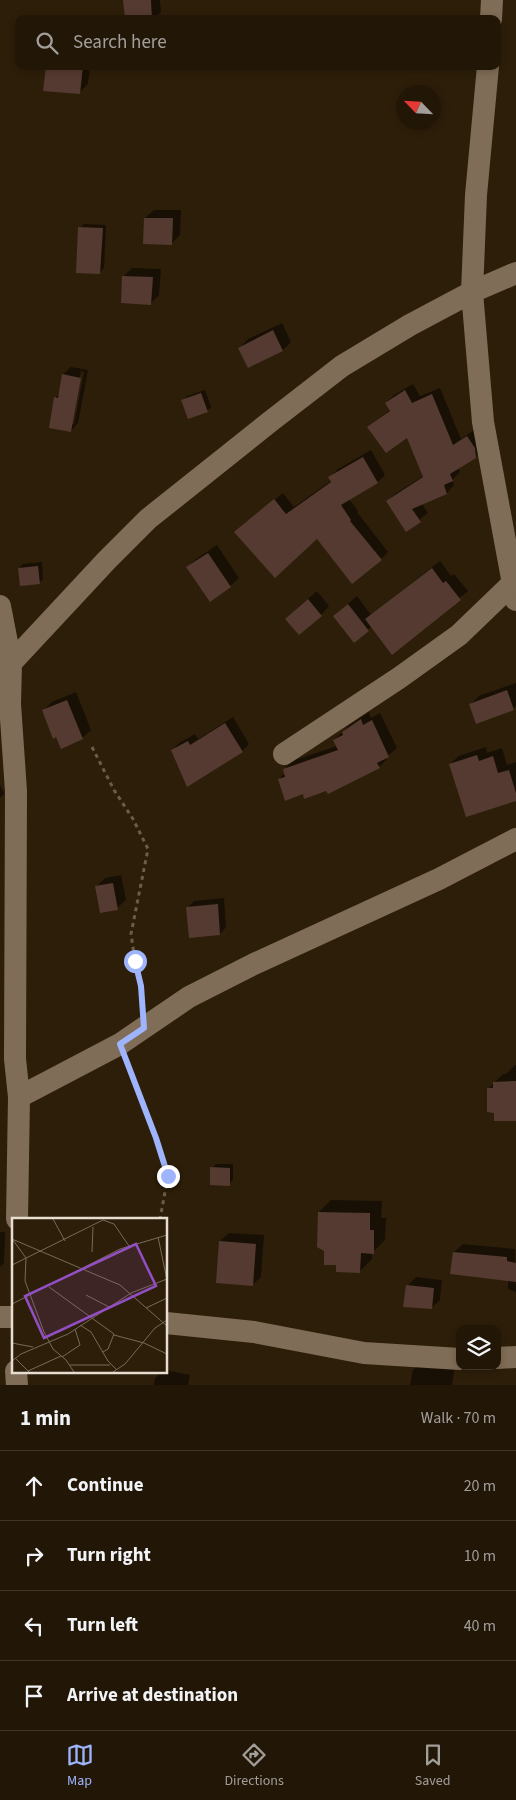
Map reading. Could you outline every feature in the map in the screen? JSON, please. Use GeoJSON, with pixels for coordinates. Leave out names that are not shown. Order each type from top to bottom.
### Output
{"type":"FeatureCollection","features":[{"type":"Feature","properties":{"kind":"street"},"geometry":{"type":"LineString","coordinates":[[491,15],[492,0]]}},
{"type":"Feature","properties":{"kind":"street"},"geometry":{"type":"LineString","coordinates":[[284,754],[398,678],[459,635],[514,592],[483,422],[472,292],[476,195],[488,70]]}},
{"type":"Feature","properties":{"kind":"street"},"geometry":{"type":"LineString","coordinates":[[6,671],[107,560],[148,519],[271,421],[342,366],[472,292],[516,273]]}},
{"type":"Feature","properties":{"kind":"street"},"geometry":{"type":"LineString","coordinates":[[0,606],[10,704],[16,791],[15,1059],[19,1098],[17,1218]]}},
{"type":"Feature","properties":{"kind":"street"},"geometry":{"type":"LineString","coordinates":[[19,1098],[120,1044],[189,997],[254,964],[439,879],[516,839]]}},
{"type":"Feature","properties":{"kind":"street"},"geometry":{"type":"LineString","coordinates":[[168,1323],[254,1332],[364,1353],[456,1359]]}},
{"type":"Feature","properties":{"kind":"street"},"geometry":{"type":"LineString","coordinates":[[501,1358],[516,1357]]}},
{"type":"Feature","properties":{"kind":"street"},"geometry":{"type":"LineString","coordinates":[[16,1372],[16,1385]]}},
{"type":"Feature","properties":{"kind":"path"},"geometry":{"type":"LineString","coordinates":[[92,747],[114,790],[133,819],[148,850],[131,934],[141,986],[144,1028]]}},
{"type":"Feature","properties":{"kind":"path"},"geometry":{"type":"LineString","coordinates":[[120,1044],[156,1138],[168,1176],[160,1218]]}},
{"type":"Feature","properties":{"kind":"building"},"geometry":{"type":"Polygon","coordinates":[[[123,0],[151,0],[152,15],[125,15],[123,0]]]}},
{"type":"Feature","properties":{"kind":"building"},"geometry":{"type":"Polygon","coordinates":[[[46,70],[83,70],[80,94],[43,91],[46,70]]]}},
{"type":"Feature","properties":{"kind":"building"},"geometry":{"type":"Polygon","coordinates":[[[144,218],[173,218],[172,245],[143,244],[144,218]]]}},
{"type":"Feature","properties":{"kind":"building"},"geometry":{"type":"Polygon","coordinates":[[[78,227],[103,228],[100,274],[76,273],[78,227]]]}},
{"type":"Feature","properties":{"kind":"building"},"geometry":{"type":"Polygon","coordinates":[[[122,276],[153,277],[151,305],[121,303],[122,276]]]}},
{"type":"Feature","properties":{"kind":"building"},"geometry":{"type":"Polygon","coordinates":[[[273,330],[283,351],[248,368],[238,348],[273,330]]]}},
{"type":"Feature","properties":{"kind":"building"},"geometry":{"type":"Polygon","coordinates":[[[62,374],[81,378],[71,432],[49,428],[54,397],[58,398],[62,374]]]}},
{"type":"Feature","properties":{"kind":"building"},"geometry":{"type":"Polygon","coordinates":[[[405,390],[412,403],[432,394],[453,445],[467,436],[475,448],[476,458],[450,474],[453,481],[444,485],[447,494],[412,509],[421,522],[406,532],[386,501],[423,477],[407,438],[386,453],[367,427],[390,411],[385,403],[405,390]]]}},
{"type":"Feature","properties":{"kind":"building"},"geometry":{"type":"Polygon","coordinates":[[[201,393],[208,412],[188,419],[181,400],[201,393]]]}},
{"type":"Feature","properties":{"kind":"building"},"geometry":{"type":"Polygon","coordinates":[[[363,457],[378,483],[341,505],[350,521],[382,560],[352,584],[317,539],[275,578],[234,532],[274,499],[286,514],[331,482],[328,477],[363,457]]]}},
{"type":"Feature","properties":{"kind":"building"},"geometry":{"type":"Polygon","coordinates":[[[208,553],[231,587],[210,602],[186,567],[208,553]]]}},
{"type":"Feature","properties":{"kind":"building"},"geometry":{"type":"Polygon","coordinates":[[[38,566],[40,584],[20,586],[18,568],[38,566]]]}},
{"type":"Feature","properties":{"kind":"building"},"geometry":{"type":"Polygon","coordinates":[[[432,568],[443,583],[446,581],[461,600],[392,655],[365,619],[432,568]]]}},
{"type":"Feature","properties":{"kind":"building"},"geometry":{"type":"Polygon","coordinates":[[[308,599],[322,616],[299,635],[285,619],[308,599]]]}},
{"type":"Feature","properties":{"kind":"building"},"geometry":{"type":"Polygon","coordinates":[[[348,604],[369,631],[354,643],[333,616],[348,604]]]}},
{"type":"Feature","properties":{"kind":"building"},"geometry":{"type":"Polygon","coordinates":[[[507,690],[514,710],[476,724],[469,704],[507,690]]]}},
{"type":"Feature","properties":{"kind":"building"},"geometry":{"type":"Polygon","coordinates":[[[67,700],[83,739],[61,749],[56,737],[53,739],[42,710],[67,700]]]}},
{"type":"Feature","properties":{"kind":"building"},"geometry":{"type":"Polygon","coordinates":[[[361,719],[363,725],[372,720],[389,757],[377,763],[380,768],[328,794],[326,791],[304,799],[303,794],[285,801],[278,779],[285,777],[283,769],[338,750],[333,740],[343,735],[342,732],[361,719]]]}},
{"type":"Feature","properties":{"kind":"building"},"geometry":{"type":"Polygon","coordinates":[[[225,723],[243,752],[187,787],[171,750],[188,741],[190,745],[225,723]]]}},
{"type":"Feature","properties":{"kind":"building"},"geometry":{"type":"Polygon","coordinates":[[[477,755],[479,761],[493,756],[498,773],[509,770],[516,793],[516,801],[466,817],[449,764],[477,755]]]}},
{"type":"Feature","properties":{"kind":"building"},"geometry":{"type":"Polygon","coordinates":[[[113,883],[118,910],[100,913],[95,886],[113,883]]]}},
{"type":"Feature","properties":{"kind":"building"},"geometry":{"type":"Polygon","coordinates":[[[218,904],[220,935],[189,938],[186,907],[218,904]]]}},
{"type":"Feature","properties":{"kind":"building"},"geometry":{"type":"Polygon","coordinates":[[[516,1081],[516,1121],[494,1121],[494,1113],[487,1112],[487,1088],[493,1088],[493,1082],[516,1081]]]}},
{"type":"Feature","properties":{"kind":"building"},"geometry":{"type":"Polygon","coordinates":[[[210,1167],[230,1168],[230,1186],[210,1185],[210,1167]]]}},
{"type":"Feature","properties":{"kind":"building"},"geometry":{"type":"Polygon","coordinates":[[[318,1212],[370,1213],[370,1230],[374,1230],[374,1254],[361,1253],[360,1273],[336,1272],[336,1265],[324,1265],[324,1251],[317,1247],[318,1212]]]}},
{"type":"Feature","properties":{"kind":"building"},"geometry":{"type":"Polygon","coordinates":[[[219,1241],[256,1244],[253,1286],[216,1283],[219,1241]]]}},
{"type":"Feature","properties":{"kind":"building"},"geometry":{"type":"Polygon","coordinates":[[[453,1252],[507,1257],[507,1261],[516,1263],[516,1282],[450,1274],[453,1252]]]}},
{"type":"Feature","properties":{"kind":"building"},"geometry":{"type":"Polygon","coordinates":[[[406,1285],[434,1288],[432,1309],[403,1307],[406,1285]]]}},
{"type":"Feature","properties":{"kind":"route"},"geometry":{"type":"LineString","coordinates":[[135,961],[141,986],[141,1008],[144,1028],[120,1044],[156,1138],[168,1176]]}}]}
